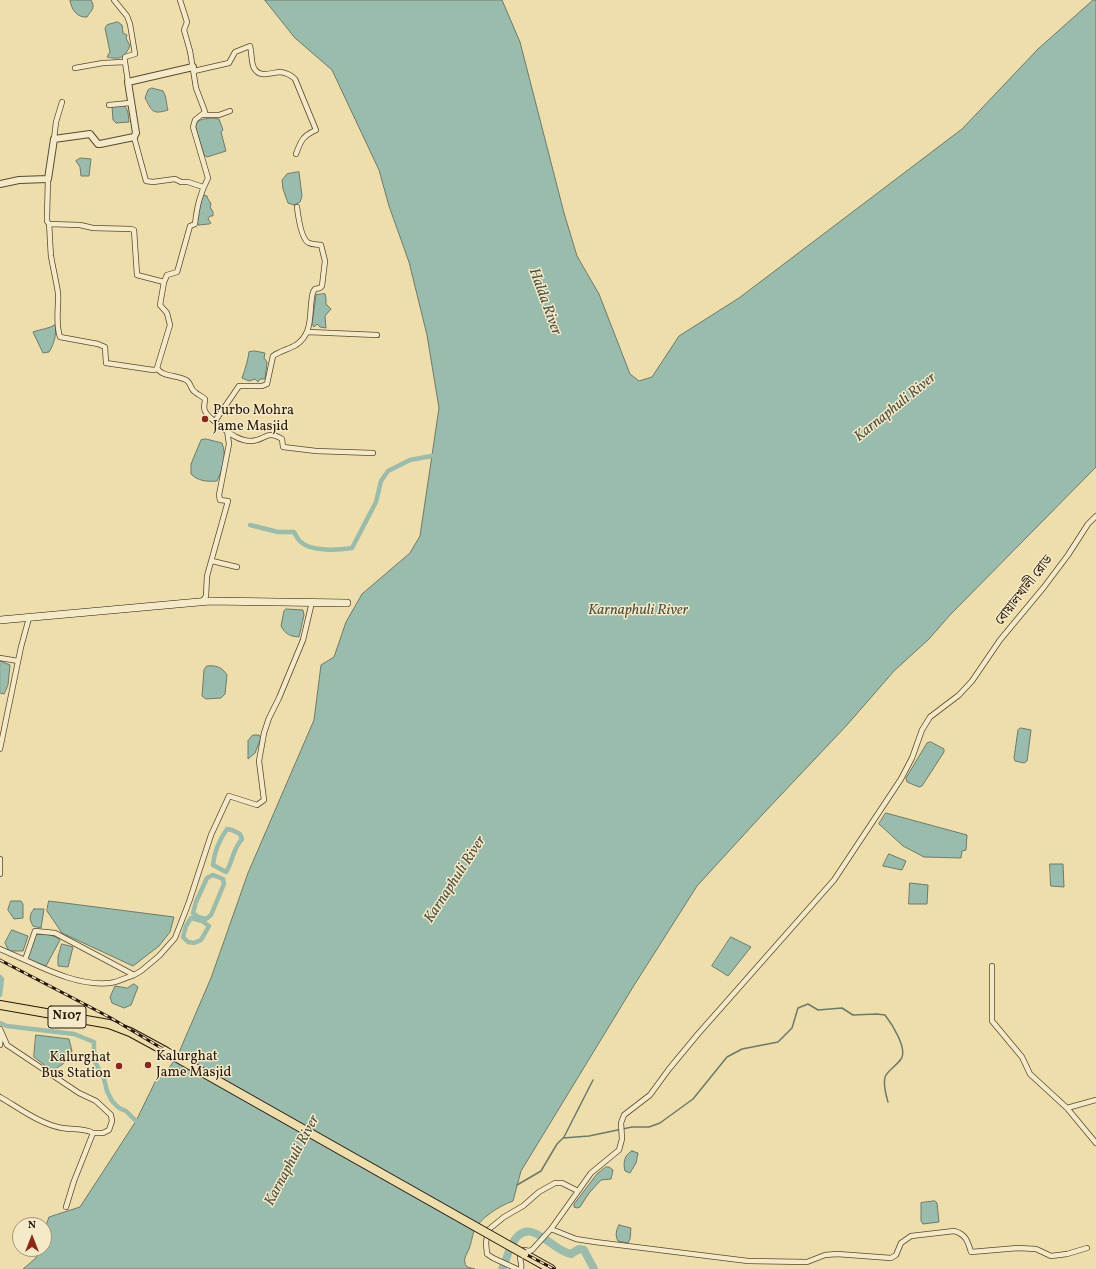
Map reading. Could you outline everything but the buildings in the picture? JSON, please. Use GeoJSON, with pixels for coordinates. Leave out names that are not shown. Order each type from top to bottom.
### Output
{"type":"FeatureCollection","features":[{"type":"Feature","properties":{"kind":"highway","name":"N107"},"geometry":{"type":"LineString","coordinates":[[1,1006],[109,1024],[130,1032],[165,1050],[551,1269]]}},
{"type":"Feature","properties":{"kind":"main road"},"geometry":{"type":"LineString","coordinates":[[0,620],[202,602],[347,603]]}},
{"type":"Feature","properties":{"kind":"street"},"geometry":{"type":"LineString","coordinates":[[114,0],[127,16],[132,29],[134,54],[125,57],[130,103],[136,133],[134,137],[146,181],[153,182],[176,179],[180,182],[188,182],[203,187]]}},
{"type":"Feature","properties":{"kind":"street"},"geometry":{"type":"LineString","coordinates":[[158,369],[170,325],[167,313],[160,305],[164,282],[167,275],[177,272],[190,226],[195,224],[197,205],[203,187],[208,178],[193,127],[195,120],[202,115],[204,109],[196,88],[184,30],[187,22],[180,0]]}},
{"type":"Feature","properties":{"kind":"street"},"geometry":{"type":"LineString","coordinates":[[128,82],[229,63],[234,52],[250,46],[254,69],[264,74],[281,72],[295,79],[316,130],[311,136],[306,135],[300,142],[296,154]]}},
{"type":"Feature","properties":{"kind":"street"},"geometry":{"type":"LineString","coordinates":[[75,68],[126,62]]}},
{"type":"Feature","properties":{"kind":"street"},"geometry":{"type":"LineString","coordinates":[[62,102],[56,122],[48,179],[47,216],[47,221],[50,224],[51,257],[56,274],[60,337],[98,344],[105,347],[106,363],[153,370],[158,369],[161,372],[184,379],[188,382],[194,392],[205,399],[205,413],[236,437],[249,441],[257,441],[267,436],[275,435],[282,439],[283,446],[290,448],[316,451],[373,453]]}},
{"type":"Feature","properties":{"kind":"street"},"geometry":{"type":"LineString","coordinates":[[109,105],[130,103]]}},
{"type":"Feature","properties":{"kind":"street"},"geometry":{"type":"LineString","coordinates":[[202,115],[219,115],[230,111]]}},
{"type":"Feature","properties":{"kind":"street"},"geometry":{"type":"LineString","coordinates":[[54,139],[90,134],[98,144],[100,144],[134,137]]}},
{"type":"Feature","properties":{"kind":"street"},"geometry":{"type":"LineString","coordinates":[[0,184],[19,180],[48,179]]}},
{"type":"Feature","properties":{"kind":"street"},"geometry":{"type":"LineString","coordinates":[[214,421],[239,386],[264,386],[267,384],[273,356],[295,346],[308,332],[312,296],[315,289],[322,286],[325,261],[322,245],[308,243],[305,241],[301,230],[297,207]]}},
{"type":"Feature","properties":{"kind":"street"},"geometry":{"type":"LineString","coordinates":[[50,224],[80,225],[93,228],[131,229],[134,233],[137,275],[164,282]]}},
{"type":"Feature","properties":{"kind":"street"},"geometry":{"type":"LineString","coordinates":[[308,332],[376,335]]}},
{"type":"Feature","properties":{"kind":"street"},"geometry":{"type":"LineString","coordinates":[[202,602],[206,596],[206,583],[228,501],[220,500],[219,495],[229,444],[227,430]]}},
{"type":"Feature","properties":{"kind":"street","name":"বোয়ালখালী রোড"},"geometry":{"type":"LineString","coordinates":[[578,1191],[595,1169],[619,1150],[622,1139],[621,1123],[624,1115],[650,1095],[698,1034],[834,880],[901,779],[912,758],[926,722],[935,712],[959,695],[972,681],[1000,640],[1044,587],[1068,555],[1088,524],[1096,516]]}},
{"type":"Feature","properties":{"kind":"street"},"geometry":{"type":"LineString","coordinates":[[212,561],[237,567]]}},
{"type":"Feature","properties":{"kind":"street"},"geometry":{"type":"LineString","coordinates":[[0,949],[44,969],[84,982],[111,983],[141,971],[160,956],[175,938],[189,902],[211,835],[229,796],[257,805],[264,800],[259,761],[264,733],[303,640],[312,602]]}},
{"type":"Feature","properties":{"kind":"street"},"geometry":{"type":"LineString","coordinates":[[0,749],[18,661],[29,618]]}},
{"type":"Feature","properties":{"kind":"street"},"geometry":{"type":"LineString","coordinates":[[0,658],[18,661]]}},
{"type":"Feature","properties":{"kind":"street"},"geometry":{"type":"LineString","coordinates":[[0,858],[0,874]]}},
{"type":"Feature","properties":{"kind":"street"},"geometry":{"type":"LineString","coordinates":[[25,960],[35,931],[55,933],[134,974]]}},
{"type":"Feature","properties":{"kind":"street"},"geometry":{"type":"LineString","coordinates":[[992,966],[992,1021],[1022,1057],[1030,1074],[1068,1108],[1096,1143]]}},
{"type":"Feature","properties":{"kind":"street"},"geometry":{"type":"LineString","coordinates":[[0,1045],[1,1030]]}},
{"type":"Feature","properties":{"kind":"street"},"geometry":{"type":"LineString","coordinates":[[0,1097],[47,1123],[62,1128],[103,1133],[109,1130],[112,1121],[111,1115],[96,1101],[73,1089],[7,1045],[1,1030]]}},
{"type":"Feature","properties":{"kind":"street"},"geometry":{"type":"LineString","coordinates":[[1068,1108],[1096,1100]]}},
{"type":"Feature","properties":{"kind":"street"},"geometry":{"type":"LineString","coordinates":[[66,1207],[74,1181],[94,1133]]}},
{"type":"Feature","properties":{"kind":"street"},"geometry":{"type":"LineString","coordinates":[[517,1269],[490,1256],[486,1250],[486,1234],[488,1230],[504,1217],[523,1206],[539,1192],[555,1183],[562,1183],[578,1191],[548,1234],[532,1250],[524,1250],[521,1253],[519,1258],[522,1265],[521,1269]]}},
{"type":"Feature","properties":{"kind":"street"},"geometry":{"type":"LineString","coordinates":[[551,1230],[576,1239],[595,1242],[748,1261],[807,1262],[825,1255],[837,1254],[891,1258],[896,1255],[901,1243],[911,1236],[954,1231],[959,1232],[966,1237],[971,1252],[1018,1248],[1036,1249],[1051,1256],[1067,1254],[1087,1248]]}},
{"type":"Feature","properties":{"kind":"water"},"geometry":{"type":"Polygon","coordinates":[[[70,0],[91,0],[93,5],[87,17],[80,16],[73,10],[70,0]]]}},
{"type":"Feature","properties":{"kind":"water","name":"Karnaphuli River"},"geometry":{"type":"Polygon","coordinates":[[[265,0],[502,0],[520,42],[564,213],[577,256],[599,294],[630,374],[639,381],[652,377],[679,336],[739,298],[962,129],[1038,49],[1093,0],[1096,0],[1096,467],[950,615],[929,639],[894,671],[847,725],[697,886],[633,987],[521,1171],[513,1201],[490,1213],[474,1231],[465,1260],[467,1267],[475,1269],[23,1269],[36,1257],[52,1257],[52,1217],[49,1217],[80,1207],[136,1121],[157,1078],[168,1069],[177,1057],[211,978],[248,873],[314,720],[321,665],[334,657],[346,622],[362,594],[410,553],[420,536],[439,408],[427,335],[409,262],[389,206],[379,170],[332,70],[295,38],[265,0]]]}},
{"type":"Feature","properties":{"kind":"water"},"geometry":{"type":"Polygon","coordinates":[[[118,22],[122,25],[123,33],[127,35],[126,38],[130,46],[122,57],[107,57],[110,52],[105,28],[107,25],[118,22]]]}},
{"type":"Feature","properties":{"kind":"water"},"geometry":{"type":"Polygon","coordinates":[[[152,88],[163,91],[168,110],[156,112],[151,109],[145,98],[148,90],[152,88]]]}},
{"type":"Feature","properties":{"kind":"water"},"geometry":{"type":"Polygon","coordinates":[[[122,104],[127,110],[129,122],[116,123],[113,120],[112,106],[122,104]]]}},
{"type":"Feature","properties":{"kind":"water"},"geometry":{"type":"Polygon","coordinates":[[[213,118],[219,119],[223,130],[221,132],[226,151],[207,157],[204,155],[195,125],[201,120],[213,118]]]}},
{"type":"Feature","properties":{"kind":"water"},"geometry":{"type":"Polygon","coordinates":[[[81,158],[91,159],[89,176],[81,176],[80,167],[76,161],[81,158]]]}},
{"type":"Feature","properties":{"kind":"water"},"geometry":{"type":"Polygon","coordinates":[[[299,172],[302,196],[300,202],[294,205],[288,203],[283,189],[282,180],[287,174],[299,172]]]}},
{"type":"Feature","properties":{"kind":"water"},"geometry":{"type":"Polygon","coordinates":[[[203,195],[207,196],[211,203],[210,207],[213,212],[213,216],[210,216],[208,219],[211,223],[198,225],[197,219],[199,215],[197,211],[203,195]]]}},
{"type":"Feature","properties":{"kind":"water"},"geometry":{"type":"Polygon","coordinates":[[[325,294],[326,304],[331,309],[325,316],[326,328],[320,327],[317,324],[314,327],[312,324],[316,295],[325,294]]]}},
{"type":"Feature","properties":{"kind":"water"},"geometry":{"type":"Polygon","coordinates":[[[55,325],[55,339],[52,346],[49,352],[43,353],[33,332],[55,325]]]}},
{"type":"Feature","properties":{"kind":"water"},"geometry":{"type":"Polygon","coordinates":[[[255,351],[265,353],[264,358],[267,362],[265,379],[260,379],[258,382],[255,379],[249,381],[242,378],[249,352],[255,351]]]}},
{"type":"Feature","properties":{"kind":"water"},"geometry":{"type":"Polygon","coordinates":[[[206,439],[222,443],[224,462],[217,481],[203,480],[191,474],[191,464],[201,440],[206,439]]]}},
{"type":"Feature","properties":{"kind":"water"},"geometry":{"type":"Polygon","coordinates":[[[286,609],[303,610],[304,615],[299,637],[288,634],[281,626],[284,611],[286,609]]]}},
{"type":"Feature","properties":{"kind":"water"},"geometry":{"type":"Polygon","coordinates":[[[0,661],[10,665],[8,685],[4,694],[0,693],[0,661]]]}},
{"type":"Feature","properties":{"kind":"water"},"geometry":{"type":"Polygon","coordinates":[[[207,666],[218,667],[227,675],[225,694],[221,698],[206,699],[202,696],[204,670],[207,666]]]}},
{"type":"Feature","properties":{"kind":"water"},"geometry":{"type":"Polygon","coordinates":[[[1021,728],[1031,730],[1027,761],[1024,763],[1015,761],[1014,758],[1018,730],[1021,728]]]}},
{"type":"Feature","properties":{"kind":"water"},"geometry":{"type":"Polygon","coordinates":[[[253,735],[259,735],[261,738],[255,753],[248,759],[248,741],[253,735]]]}},
{"type":"Feature","properties":{"kind":"water"},"geometry":{"type":"Polygon","coordinates":[[[931,742],[944,749],[944,752],[922,786],[919,787],[907,782],[906,778],[927,743],[931,742]]]}},
{"type":"Feature","properties":{"kind":"water"},"geometry":{"type":"Polygon","coordinates":[[[886,813],[967,835],[966,850],[962,851],[961,858],[924,857],[903,846],[879,824],[886,813]]]}},
{"type":"Feature","properties":{"kind":"water"},"geometry":{"type":"Polygon","coordinates":[[[889,854],[906,861],[902,870],[883,866],[889,854]]]}},
{"type":"Feature","properties":{"kind":"water"},"geometry":{"type":"Polygon","coordinates":[[[1050,864],[1063,864],[1064,887],[1051,886],[1050,864]]]}},
{"type":"Feature","properties":{"kind":"water"},"geometry":{"type":"Polygon","coordinates":[[[910,883],[928,885],[927,904],[909,904],[910,883]]]}},
{"type":"Feature","properties":{"kind":"water"},"geometry":{"type":"Polygon","coordinates":[[[11,901],[21,901],[23,904],[23,918],[14,919],[8,910],[11,901]]]}},
{"type":"Feature","properties":{"kind":"water"},"geometry":{"type":"Polygon","coordinates":[[[49,901],[174,917],[170,932],[159,946],[133,966],[62,933],[47,911],[49,901]]]}},
{"type":"Feature","properties":{"kind":"water"},"geometry":{"type":"Polygon","coordinates":[[[34,909],[44,909],[41,928],[33,926],[31,921],[30,915],[34,909]]]}},
{"type":"Feature","properties":{"kind":"water"},"geometry":{"type":"Polygon","coordinates":[[[12,930],[28,936],[23,951],[9,951],[5,943],[12,930]]]}},
{"type":"Feature","properties":{"kind":"water"},"geometry":{"type":"Polygon","coordinates":[[[47,934],[60,940],[46,966],[27,959],[36,935],[47,934]]]}},
{"type":"Feature","properties":{"kind":"water"},"geometry":{"type":"Polygon","coordinates":[[[731,937],[751,947],[728,976],[712,966],[731,937]]]}},
{"type":"Feature","properties":{"kind":"water"},"geometry":{"type":"Polygon","coordinates":[[[62,944],[73,947],[68,967],[58,966],[58,957],[62,944]]]}},
{"type":"Feature","properties":{"kind":"water"},"geometry":{"type":"Polygon","coordinates":[[[134,984],[138,987],[131,1005],[124,1008],[112,1003],[110,997],[115,986],[127,988],[134,984]]]}},
{"type":"Feature","properties":{"kind":"water"},"geometry":{"type":"Polygon","coordinates":[[[36,1035],[69,1039],[72,1051],[63,1064],[52,1071],[34,1057],[36,1035]]]}},
{"type":"Feature","properties":{"kind":"water"},"geometry":{"type":"Polygon","coordinates":[[[632,1151],[638,1153],[636,1163],[630,1173],[625,1171],[624,1162],[627,1155],[632,1151]]]}},
{"type":"Feature","properties":{"kind":"water"},"geometry":{"type":"Polygon","coordinates":[[[606,1167],[613,1170],[611,1179],[601,1180],[589,1193],[580,1207],[574,1207],[574,1204],[597,1174],[606,1167]]]}},
{"type":"Feature","properties":{"kind":"water"},"geometry":{"type":"Polygon","coordinates":[[[935,1201],[937,1203],[939,1222],[923,1224],[921,1221],[921,1203],[935,1201]]]}},
{"type":"Feature","properties":{"kind":"water"},"geometry":{"type":"Polygon","coordinates":[[[619,1225],[631,1228],[628,1243],[618,1241],[616,1237],[619,1225]]]}},
{"type":"Feature","properties":{"kind":"waterway"},"geometry":{"type":"LineString","coordinates":[[250,525],[278,532],[294,532],[300,541],[306,545],[318,549],[333,550],[352,548],[376,502],[381,481],[388,471],[410,460],[437,455]]}},
{"type":"Feature","properties":{"kind":"waterway"},"geometry":{"type":"LineString","coordinates":[[227,829],[240,834],[242,839],[236,847],[226,872],[213,865],[218,846],[227,829]]}},
{"type":"Feature","properties":{"kind":"waterway"},"geometry":{"type":"LineString","coordinates":[[213,875],[223,879],[224,884],[211,915],[206,919],[198,917],[193,913],[196,902],[207,878],[213,875]]}},
{"type":"Feature","properties":{"kind":"waterway"},"geometry":{"type":"LineString","coordinates":[[191,918],[202,921],[209,926],[201,940],[194,943],[188,942],[183,937],[186,926],[191,918]]}},
{"type":"Feature","properties":{"kind":"waterway"},"geometry":{"type":"LineString","coordinates":[[0,977],[2,979],[0,995]]}},
{"type":"Feature","properties":{"kind":"waterway"},"geometry":{"type":"LineString","coordinates":[[517,1185],[541,1171],[557,1144],[563,1138],[589,1136],[632,1127],[649,1127],[660,1123],[693,1099],[727,1057],[742,1049],[778,1042],[792,1028],[798,1008],[808,1004],[818,1010],[842,1008],[853,1015],[885,1015],[901,1043],[903,1055],[898,1063],[886,1075],[884,1081],[888,1102]]}},
{"type":"Feature","properties":{"kind":"waterway"},"geometry":{"type":"LineString","coordinates":[[0,1023],[7,1026],[74,1034],[94,1042],[94,1060],[104,1079],[107,1091],[112,1101],[119,1108],[126,1111],[136,1121]]}},
{"type":"Feature","properties":{"kind":"waterway"},"geometry":{"type":"LineString","coordinates":[[564,1137],[593,1080]]}},
{"type":"Feature","properties":{"kind":"waterway"},"geometry":{"type":"LineString","coordinates":[[502,1269],[511,1246],[518,1236],[525,1232],[532,1232],[540,1235],[563,1251],[571,1254],[579,1249],[584,1250],[594,1269]]}},
{"type":"Feature","properties":{"kind":"railway"},"geometry":{"type":"LineString","coordinates":[[0,960],[111,1018],[168,1052]]}},
{"type":"Feature","properties":{"kind":"railway"},"geometry":{"type":"LineString","coordinates":[[164,1048],[521,1250],[520,1252],[162,1051],[164,1048]]}},
{"type":"Feature","properties":{"kind":"railway"},"geometry":{"type":"LineString","coordinates":[[516,1249],[554,1269]]}},
{"type":"Feature","properties":{"kind":"place","name":"Purbo Mohra Jame Masjid"},"geometry":{"type":"Point","coordinates":[205,419]}},
{"type":"Feature","properties":{"kind":"place","name":"Kalurghat Jame Masjid"},"geometry":{"type":"Point","coordinates":[148,1065]}},
{"type":"Feature","properties":{"kind":"place","name":"Kalurghat Bus Station"},"geometry":{"type":"Point","coordinates":[119,1066]}},
{"type":"Feature","properties":{"kind":"water label","name":"Halda River"},"geometry":{"type":"Point","coordinates":[544,302]}}]}
